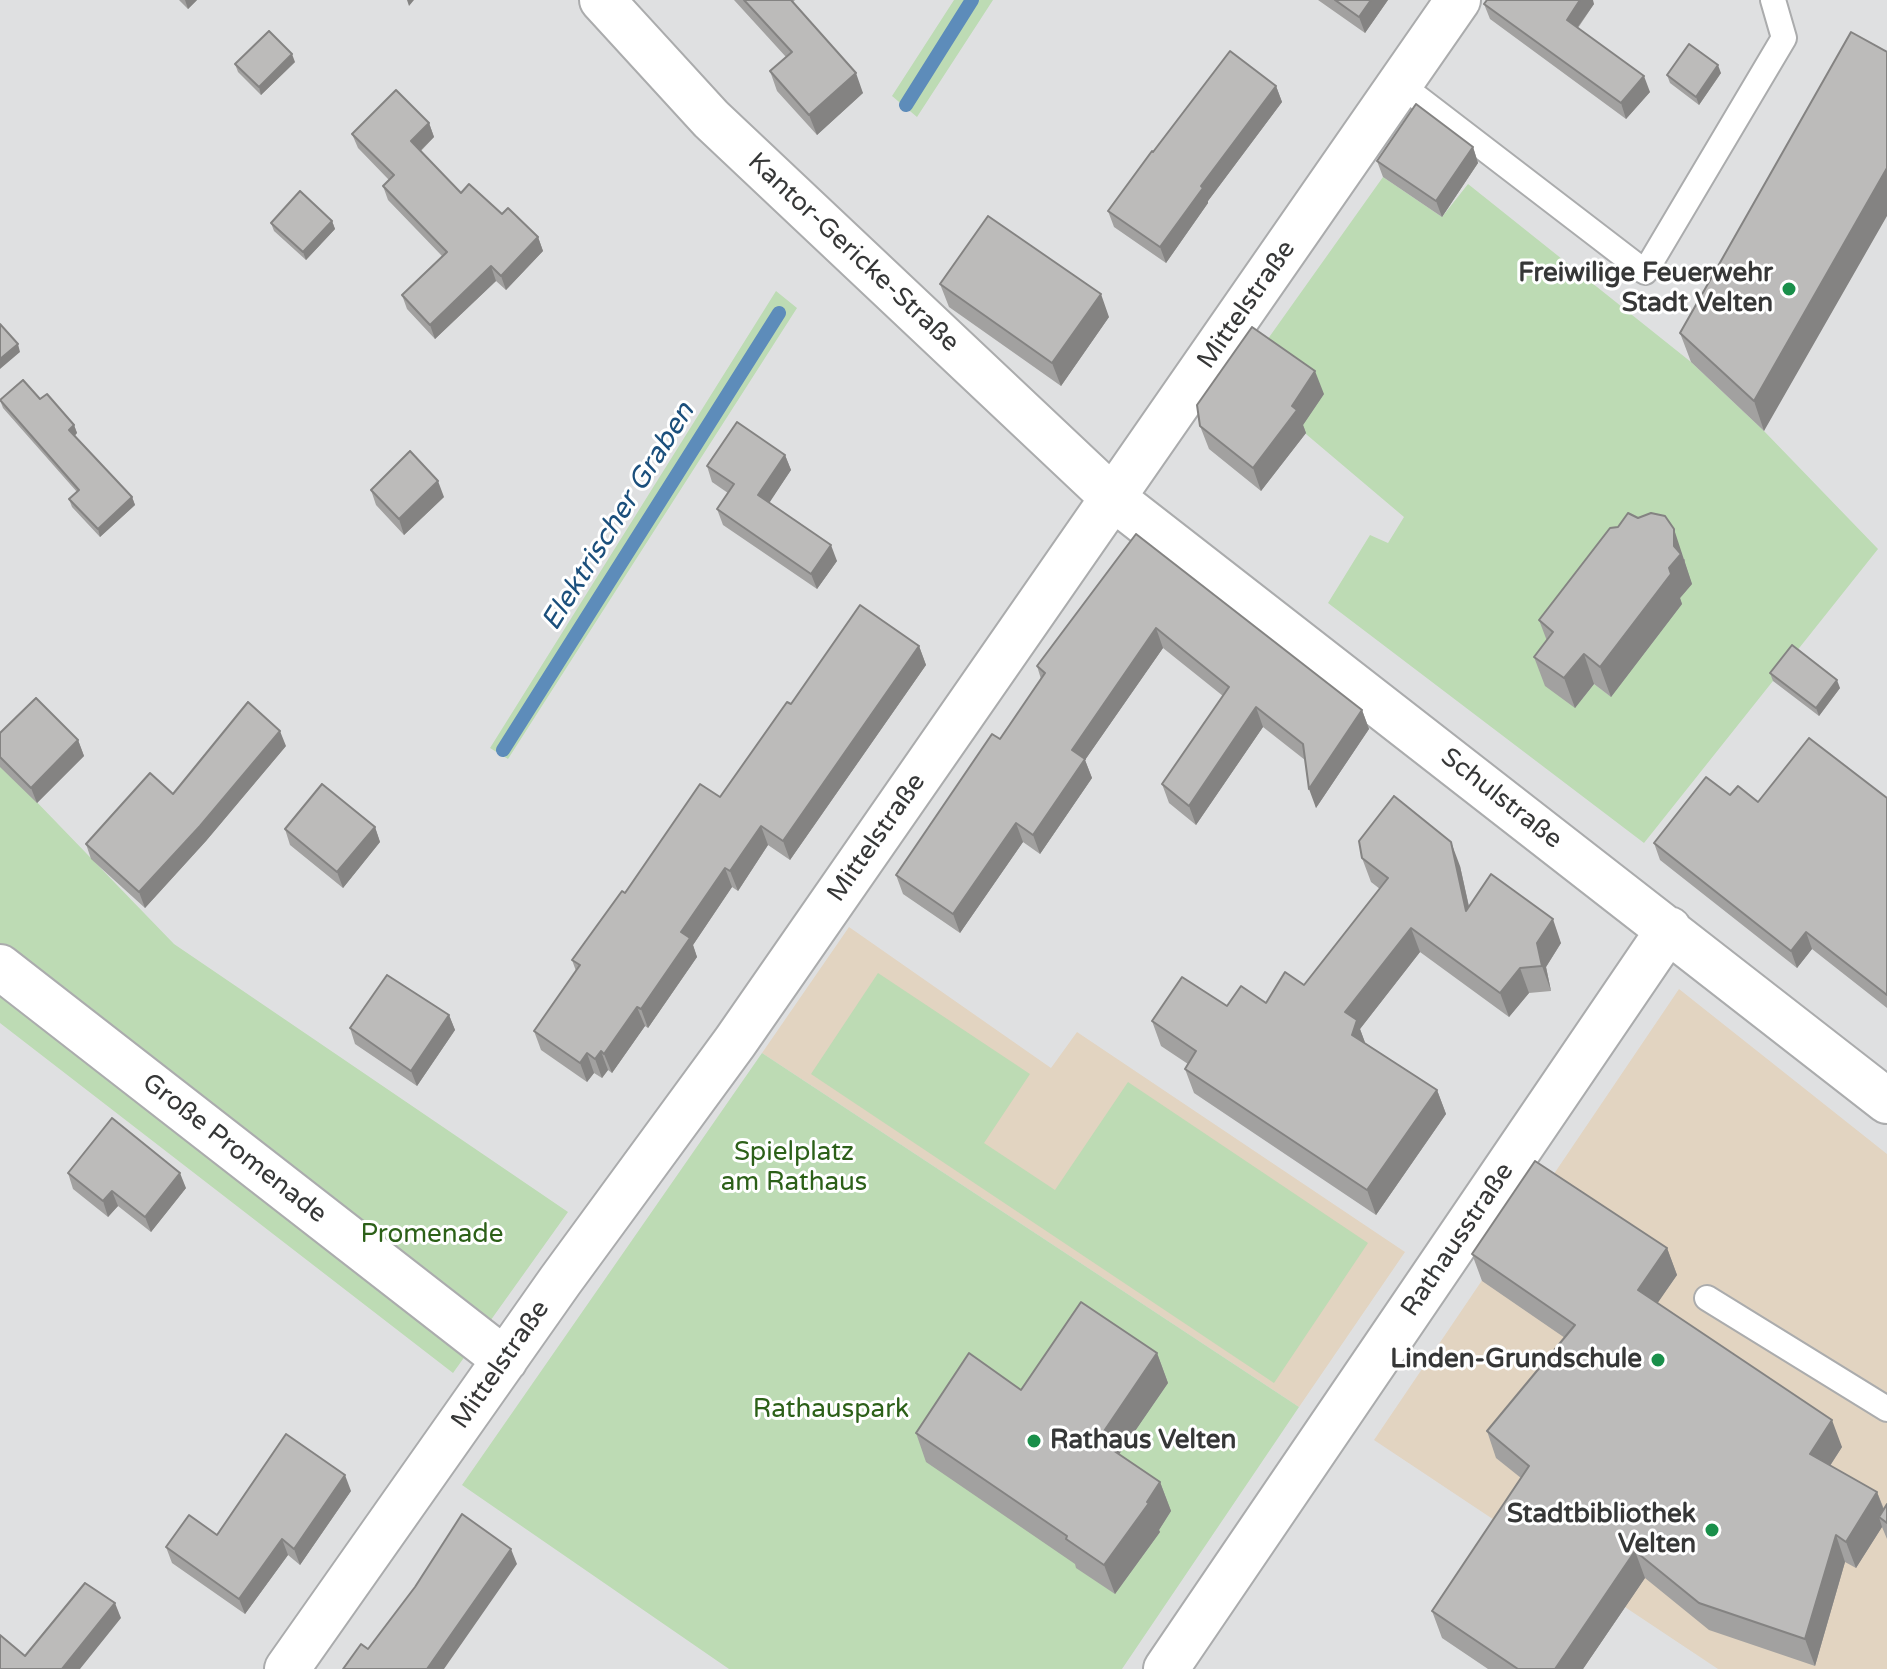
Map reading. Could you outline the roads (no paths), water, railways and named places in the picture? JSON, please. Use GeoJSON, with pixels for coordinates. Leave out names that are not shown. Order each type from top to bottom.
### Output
{"type":"FeatureCollection","features":[{"type":"Feature","properties":{"kind":"street","name":"Kantor-Gericke-Straße"},"geometry":{"type":"LineString","coordinates":[[602,0],[711,119],[1113,498]]}},
{"type":"Feature","properties":{"kind":"street","name":"Mittelstraße"},"geometry":{"type":"LineString","coordinates":[[287,1669],[735,1042],[1458,0]]}},
{"type":"Feature","properties":{"kind":"street","name":"Schulstraße"},"geometry":{"type":"LineString","coordinates":[[1113,498],[1887,1101]]}},
{"type":"Feature","properties":{"kind":"street","name":"Rathausstraße"},"geometry":{"type":"LineString","coordinates":[[1166,1669],[1669,929]]}},
{"type":"Feature","properties":{"kind":"street","name":"Große Promenade"},"geometry":{"type":"LineString","coordinates":[[0,967],[505,1360]]}},
{"type":"Feature","properties":{"kind":"lane"},"geometry":{"type":"LineString","coordinates":[[1400,84],[1645,272],[1784,38],[1773,0]]}},
{"type":"Feature","properties":{"kind":"lane"},"geometry":{"type":"LineString","coordinates":[[1707,1298],[1887,1409]]}},
{"type":"Feature","properties":{"kind":"waterway","name":"Elektrischer Graben"},"geometry":{"type":"LineString","coordinates":[[906,105],[972,0]]}},
{"type":"Feature","properties":{"kind":"waterway","name":"Elektrischer Graben"},"geometry":{"type":"LineString","coordinates":[[503,750],[779,313]]}},
{"type":"Feature","properties":{"kind":"place","name":"Freiwilige Feuerwehr Stadt Velten"},"geometry":{"type":"Point","coordinates":[1789,289]}},
{"type":"Feature","properties":{"kind":"place","name":"Linden-Grundschule"},"geometry":{"type":"Point","coordinates":[1658,1360]}},
{"type":"Feature","properties":{"kind":"place","name":"Rathaus Velten"},"geometry":{"type":"Point","coordinates":[1034,1441]}},
{"type":"Feature","properties":{"kind":"place","name":"Stadtbibliothek Velten"},"geometry":{"type":"Point","coordinates":[1712,1530]}},
{"type":"Feature","properties":{"kind":"park label","name":"Spielplatz am Rathaus"},"geometry":{"type":"Point","coordinates":[794,1168]}},
{"type":"Feature","properties":{"kind":"park label","name":"Promenade"},"geometry":{"type":"Point","coordinates":[432,1235]}},
{"type":"Feature","properties":{"kind":"park label","name":"Rathauspark"},"geometry":{"type":"Point","coordinates":[831,1410]}}]}
